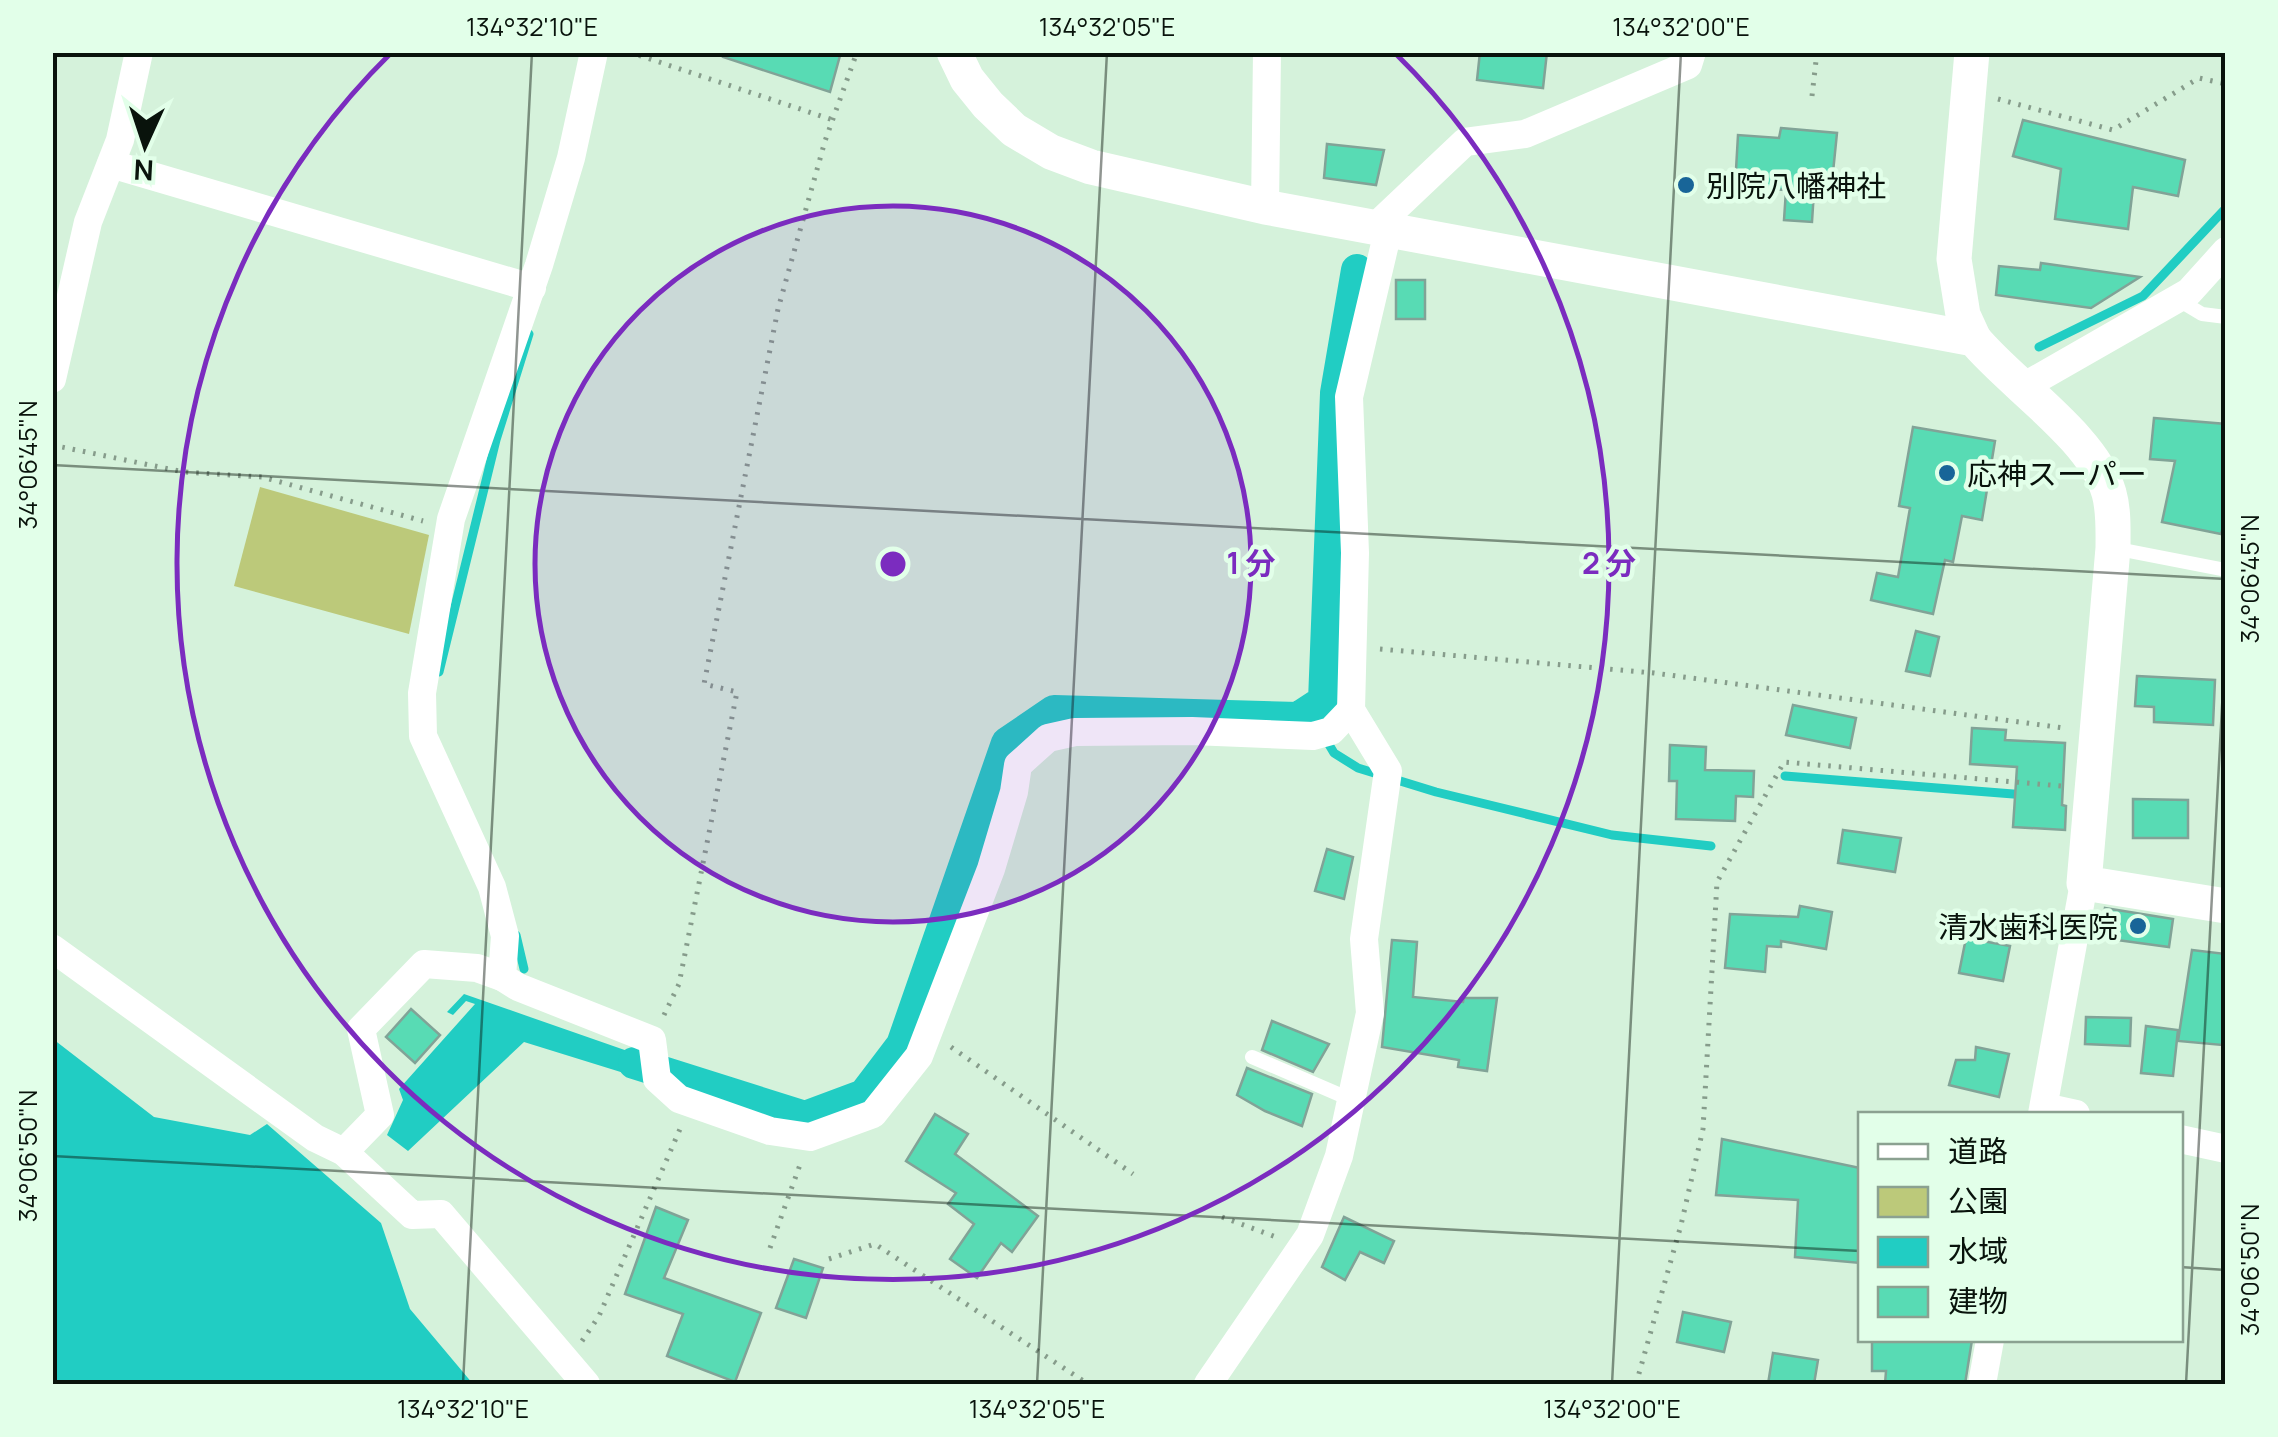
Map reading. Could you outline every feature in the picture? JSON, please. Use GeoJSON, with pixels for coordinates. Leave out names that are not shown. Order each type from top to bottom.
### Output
{"type":"FeatureCollection","features":[{"type":"Feature","properties":{"kind":"street"},"geometry":{"type":"LineString","coordinates":[[52,378],[88,222],[120,140],[139,52]]}},
{"type":"Feature","properties":{"kind":"street"},"geometry":{"type":"LineString","coordinates":[[502,977],[505,936],[492,887],[424,736],[422,694],[450,529],[532,288],[571,158],[594,52]]}},
{"type":"Feature","properties":{"kind":"street"},"geometry":{"type":"LineString","coordinates":[[954,52],[966,78],[1014,130],[1051,152],[1091,166],[1381,230],[1974,339]]}},
{"type":"Feature","properties":{"kind":"street"},"geometry":{"type":"LineString","coordinates":[[1265,207],[1268,52]]}},
{"type":"Feature","properties":{"kind":"street"},"geometry":{"type":"LineString","coordinates":[[1208,1384],[1310,1235],[1339,1156],[1370,1013],[1364,939],[1388,779],[1351,710],[1355,553],[1349,397],[1381,230],[1464,142],[1525,134],[1688,64],[1692,52]]}},
{"type":"Feature","properties":{"kind":"street"},"geometry":{"type":"LineString","coordinates":[[1972,52],[1954,258],[1963,315],[1974,339],[1991,360],[2058,422],[2098,471],[2112,505],[2113,548],[2084,882],[2043,1111]]}},
{"type":"Feature","properties":{"kind":"street"},"geometry":{"type":"LineString","coordinates":[[111,164],[532,288]]}},
{"type":"Feature","properties":{"kind":"street"},"geometry":{"type":"LineString","coordinates":[[2022,387],[2189,292],[2226,251]]}},
{"type":"Feature","properties":{"kind":"street"},"geometry":{"type":"LineString","coordinates":[[344,1152],[380,1115],[361,1029],[424,964],[477,968],[502,977],[654,1059],[679,1099],[770,1131],[810,1138],[874,1114],[919,1056],[990,869],[1014,792],[1018,764],[1048,738],[1075,732],[1322,734],[1351,710]]}},
{"type":"Feature","properties":{"kind":"street"},"geometry":{"type":"LineString","coordinates":[[2084,882],[2226,906]]}},
{"type":"Feature","properties":{"kind":"street"},"geometry":{"type":"LineString","coordinates":[[52,948],[314,1138],[344,1152],[412,1214],[441,1214],[576,1374]]}},
{"type":"Feature","properties":{"kind":"street"},"geometry":{"type":"LineString","coordinates":[[2183,1139],[2226,1149]]}},
{"type":"Feature","properties":{"kind":"street"},"geometry":{"type":"LineString","coordinates":[[1982,1384],[1990,1342]]}},
{"type":"Feature","properties":{"kind":"lane"},"geometry":{"type":"LineString","coordinates":[[2176,298],[2202,314],[2226,317]]}},
{"type":"Feature","properties":{"kind":"lane"},"geometry":{"type":"LineString","coordinates":[[2113,548],[2226,570]]}},
{"type":"Feature","properties":{"kind":"lane"},"geometry":{"type":"LineString","coordinates":[[1252,1057],[1352,1100]]}},
{"type":"Feature","properties":{"kind":"path"},"geometry":{"type":"LineString","coordinates":[[629,52],[833,120]]}},
{"type":"Feature","properties":{"kind":"path"},"geometry":{"type":"LineString","coordinates":[[654,1059],[679,984],[737,692],[704,684],[778,309],[857,52]]}},
{"type":"Feature","properties":{"kind":"path"},"geometry":{"type":"LineString","coordinates":[[1812,96],[1816,52]]}},
{"type":"Feature","properties":{"kind":"path"},"geometry":{"type":"LineString","coordinates":[[1971,92],[2114,130],[2199,78],[2226,84]]}},
{"type":"Feature","properties":{"kind":"path"},"geometry":{"type":"LineString","coordinates":[[52,445],[184,472],[262,477],[450,529]]}},
{"type":"Feature","properties":{"kind":"path"},"geometry":{"type":"LineString","coordinates":[[1353,647],[1654,674],[2097,732]]}},
{"type":"Feature","properties":{"kind":"path"},"geometry":{"type":"LineString","coordinates":[[1636,1384],[1681,1225],[1703,1129],[1717,882],[1784,762],[2092,788]]}},
{"type":"Feature","properties":{"kind":"path"},"geometry":{"type":"LineString","coordinates":[[928,1031],[1132,1174]]}},
{"type":"Feature","properties":{"kind":"path"},"geometry":{"type":"LineString","coordinates":[[576,1374],[691,1103]]}},
{"type":"Feature","properties":{"kind":"path"},"geometry":{"type":"LineString","coordinates":[[770,1248],[810,1138]]}},
{"type":"Feature","properties":{"kind":"path"},"geometry":{"type":"LineString","coordinates":[[1222,1217],[1302,1246]]}},
{"type":"Feature","properties":{"kind":"path"},"geometry":{"type":"LineString","coordinates":[[830,1259],[874,1244],[1088,1384]]}},
{"type":"Feature","properties":{"kind":"green space"},"geometry":{"type":"Polygon","coordinates":[[[260,487],[429,535],[409,634],[234,586],[260,487]]]}},
{"type":"Feature","properties":{"kind":"water"},"geometry":{"type":"Polygon","coordinates":[[[464,994],[639,1055],[640,1078],[524,1042],[408,1151],[387,1135],[403,1100],[399,1089],[475,1004],[466,1001],[453,1015],[447,1012],[464,994]]]}},
{"type":"Feature","properties":{"kind":"water"},"geometry":{"type":"Polygon","coordinates":[[[53,1039],[154,1117],[250,1135],[267,1124],[381,1223],[410,1309],[473,1384],[53,1384],[53,1039]]]}},
{"type":"Feature","properties":{"kind":"building"},"geometry":{"type":"Polygon","coordinates":[[[724,52],[841,52],[830,92],[723,57],[724,52]]]}},
{"type":"Feature","properties":{"kind":"building"},"geometry":{"type":"Polygon","coordinates":[[[1480,52],[1547,52],[1543,88],[1477,80],[1480,52]]]}},
{"type":"Feature","properties":{"kind":"building"},"geometry":{"type":"Polygon","coordinates":[[[2023,120],[2185,160],[2178,196],[2133,187],[2128,229],[2055,219],[2061,169],[2013,156],[2023,120]]]}},
{"type":"Feature","properties":{"kind":"building"},"geometry":{"type":"Polygon","coordinates":[[[1781,128],[1837,133],[1831,192],[1814,191],[1812,222],[1784,220],[1786,190],[1735,187],[1738,135],[1779,138],[1781,128]]]}},
{"type":"Feature","properties":{"kind":"building"},"geometry":{"type":"Polygon","coordinates":[[[1327,144],[1384,150],[1376,185],[1324,178],[1327,144]]]}},
{"type":"Feature","properties":{"kind":"building"},"geometry":{"type":"Polygon","coordinates":[[[2041,263],[2140,277],[2091,308],[1996,295],[1999,266],[2040,270],[2041,263]]]}},
{"type":"Feature","properties":{"kind":"building"},"geometry":{"type":"Polygon","coordinates":[[[1396,280],[1425,280],[1425,319],[1396,319],[1396,280]]]}},
{"type":"Feature","properties":{"kind":"building"},"geometry":{"type":"Polygon","coordinates":[[[2154,418],[2226,424],[2226,515],[2221,534],[2162,522],[2175,461],[2150,459],[2154,418]]]}},
{"type":"Feature","properties":{"kind":"building"},"geometry":{"type":"Polygon","coordinates":[[[1913,427],[1995,441],[1982,520],[1962,516],[1953,562],[1945,560],[1933,614],[1871,600],[1877,573],[1898,577],[1910,508],[1899,506],[1913,427]]]}},
{"type":"Feature","properties":{"kind":"building"},"geometry":{"type":"Polygon","coordinates":[[[1916,631],[1939,637],[1930,676],[1906,671],[1916,631]]]}},
{"type":"Feature","properties":{"kind":"building"},"geometry":{"type":"Polygon","coordinates":[[[2137,676],[2215,680],[2213,725],[2154,722],[2154,707],[2135,706],[2137,676]]]}},
{"type":"Feature","properties":{"kind":"building"},"geometry":{"type":"Polygon","coordinates":[[[1793,705],[1856,718],[1850,748],[1786,735],[1793,705]]]}},
{"type":"Feature","properties":{"kind":"building"},"geometry":{"type":"Polygon","coordinates":[[[1972,728],[2006,730],[2005,740],[2065,743],[2065,830],[2013,827],[2017,767],[1970,764],[1972,728]]]}},
{"type":"Feature","properties":{"kind":"building"},"geometry":{"type":"Polygon","coordinates":[[[1670,745],[1706,747],[1705,770],[1754,771],[1753,797],[1736,796],[1735,821],[1676,819],[1677,781],[1669,781],[1670,745]]]}},
{"type":"Feature","properties":{"kind":"building"},"geometry":{"type":"Polygon","coordinates":[[[2133,799],[2188,800],[2188,838],[2133,838],[2133,799]]]}},
{"type":"Feature","properties":{"kind":"building"},"geometry":{"type":"Polygon","coordinates":[[[1843,830],[1901,838],[1895,872],[1838,863],[1843,830]]]}},
{"type":"Feature","properties":{"kind":"building"},"geometry":{"type":"Polygon","coordinates":[[[1327,849],[1353,857],[1344,899],[1315,891],[1327,849]]]}},
{"type":"Feature","properties":{"kind":"building"},"geometry":{"type":"Polygon","coordinates":[[[1800,906],[1832,912],[1826,949],[1781,941],[1781,947],[1767,946],[1765,972],[1725,968],[1730,914],[1798,917],[1800,906]]]}},
{"type":"Feature","properties":{"kind":"building","name":"清水歯科医院"},"geometry":{"type":"Polygon","coordinates":[[[2105,908],[2173,919],[2169,947],[2102,938],[2105,908]]]}},
{"type":"Feature","properties":{"kind":"building"},"geometry":{"type":"Polygon","coordinates":[[[1966,938],[2010,946],[2003,981],[1959,973],[1966,938]]]}},
{"type":"Feature","properties":{"kind":"building"},"geometry":{"type":"Polygon","coordinates":[[[1392,940],[1417,942],[1413,997],[1463,1002],[1464,998],[1497,998],[1487,1071],[1458,1067],[1459,1060],[1382,1047],[1392,940]]]}},
{"type":"Feature","properties":{"kind":"building"},"geometry":{"type":"Polygon","coordinates":[[[2192,950],[2226,954],[2222,1045],[2178,1041],[2192,950]]]}},
{"type":"Feature","properties":{"kind":"building"},"geometry":{"type":"Polygon","coordinates":[[[411,1009],[440,1035],[415,1063],[386,1037],[411,1009]]]}},
{"type":"Feature","properties":{"kind":"building"},"geometry":{"type":"Polygon","coordinates":[[[2086,1017],[2131,1018],[2130,1046],[2085,1044],[2086,1017]]]}},
{"type":"Feature","properties":{"kind":"building"},"geometry":{"type":"Polygon","coordinates":[[[1272,1021],[1329,1044],[1313,1072],[1262,1050],[1272,1021]]]}},
{"type":"Feature","properties":{"kind":"building"},"geometry":{"type":"Polygon","coordinates":[[[2146,1026],[2178,1030],[2173,1076],[2141,1073],[2146,1026]]]}},
{"type":"Feature","properties":{"kind":"building"},"geometry":{"type":"Polygon","coordinates":[[[1976,1047],[2009,1054],[1999,1097],[1949,1085],[1956,1060],[1975,1060],[1976,1047]]]}},
{"type":"Feature","properties":{"kind":"building"},"geometry":{"type":"Polygon","coordinates":[[[1247,1068],[1312,1094],[1302,1126],[1237,1095],[1247,1068]]]}},
{"type":"Feature","properties":{"kind":"building"},"geometry":{"type":"Polygon","coordinates":[[[935,1114],[968,1134],[955,1154],[1038,1216],[1012,1252],[1001,1243],[977,1278],[950,1259],[974,1224],[948,1204],[956,1193],[906,1161],[935,1114]]]}},
{"type":"Feature","properties":{"kind":"building"},"geometry":{"type":"Polygon","coordinates":[[[1722,1139],[1858,1168],[1858,1263],[1795,1257],[1798,1200],[1716,1195],[1722,1139]]]}},
{"type":"Feature","properties":{"kind":"building"},"geometry":{"type":"Polygon","coordinates":[[[656,1207],[688,1220],[664,1278],[761,1313],[735,1382],[667,1356],[683,1314],[625,1294],[656,1207]]]}},
{"type":"Feature","properties":{"kind":"building"},"geometry":{"type":"Polygon","coordinates":[[[1344,1217],[1394,1241],[1384,1263],[1360,1252],[1345,1280],[1322,1267],[1344,1217]]]}},
{"type":"Feature","properties":{"kind":"building"},"geometry":{"type":"Polygon","coordinates":[[[794,1259],[823,1268],[806,1318],[776,1308],[794,1259]]]}},
{"type":"Feature","properties":{"kind":"building"},"geometry":{"type":"Polygon","coordinates":[[[1683,1312],[1731,1322],[1724,1352],[1677,1342],[1683,1312]]]}},
{"type":"Feature","properties":{"kind":"building"},"geometry":{"type":"Polygon","coordinates":[[[1872,1342],[1972,1342],[1965,1384],[1885,1384],[1886,1371],[1872,1371],[1872,1342]]]}},
{"type":"Feature","properties":{"kind":"building"},"geometry":{"type":"Polygon","coordinates":[[[1773,1353],[1818,1360],[1814,1384],[1768,1384],[1773,1353]]]}},
{"type":"Feature","properties":{"kind":"waterway"},"geometry":{"type":"LineString","coordinates":[[2039,347],[2143,296],[2226,208]]}},
{"type":"Feature","properties":{"kind":"waterway"},"geometry":{"type":"LineString","coordinates":[[634,1063],[805,1117],[864,1095],[902,1045],[1007,743],[1054,711],[1298,718],[1324,701],[1336,393],[1357,270]]}},
{"type":"Feature","properties":{"kind":"waterway"},"geometry":{"type":"LineString","coordinates":[[439,672],[496,440],[529,334]]}},
{"type":"Feature","properties":{"kind":"waterway"},"geometry":{"type":"LineString","coordinates":[[1309,711],[1334,753],[1358,768],[1436,792],[1612,835],[1711,846]]}},
{"type":"Feature","properties":{"kind":"waterway"},"geometry":{"type":"LineString","coordinates":[[1785,776],[2026,795]]}},
{"type":"Feature","properties":{"kind":"waterway"},"geometry":{"type":"LineString","coordinates":[[516,935],[524,969]]}},
{"type":"Feature","properties":{"kind":"place","name":"別院八幡神社"},"geometry":{"type":"Point","coordinates":[1686,185]}},
{"type":"Feature","properties":{"kind":"place","name":"応神スーパー"},"geometry":{"type":"Point","coordinates":[1947,473]}},
{"type":"Feature","properties":{"kind":"place","name":"清水歯科医院"},"geometry":{"type":"Point","coordinates":[2138,926]}}]}
